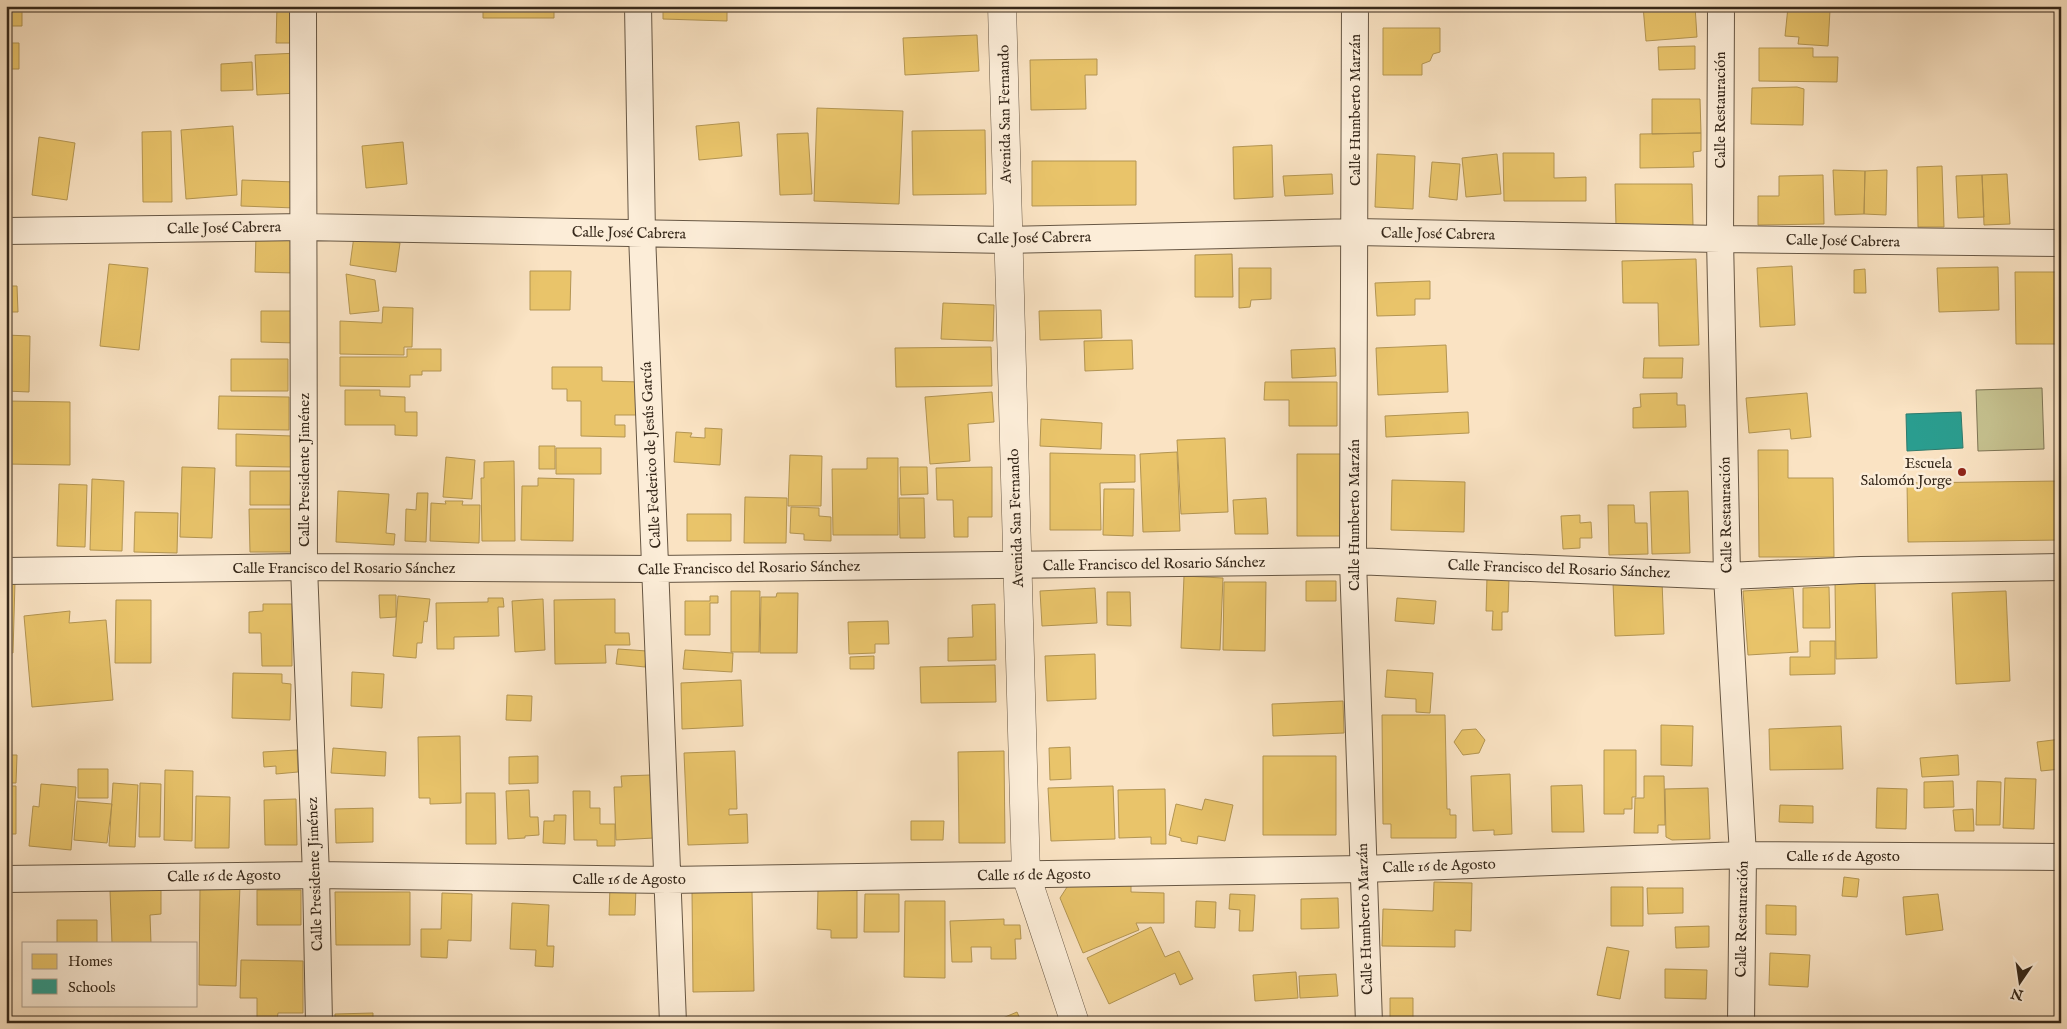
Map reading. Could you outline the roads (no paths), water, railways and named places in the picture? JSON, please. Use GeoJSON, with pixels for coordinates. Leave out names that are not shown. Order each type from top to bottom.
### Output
{"type":"FeatureCollection","features":[{"type":"Feature","properties":{"kind":"street","name":"Calle Presidente Jiménez"},"geometry":{"type":"LineString","coordinates":[[303,6],[304,567],[316,875],[319,1023]]}},
{"type":"Feature","properties":{"kind":"street","name":"Calle Federico de Jesús García"},"geometry":{"type":"LineString","coordinates":[[638,6],[642,234],[673,1023]]}},
{"type":"Feature","properties":{"kind":"street","name":"Avenida San Fernando"},"geometry":{"type":"LineString","coordinates":[[1002,6],[1026,875],[1075,1023]]}},
{"type":"Feature","properties":{"kind":"street","name":"Calle Humberto Marzán"},"geometry":{"type":"LineString","coordinates":[[1355,6],[1354,561],[1369,1023]]}},
{"type":"Feature","properties":{"kind":"street","name":"Calle Restauración"},"geometry":{"type":"LineString","coordinates":[[1721,6],[1720,239],[1726,576],[1743,855],[1740,1023]]}},
{"type":"Feature","properties":{"kind":"street","name":"Calle José Cabrera"},"geometry":{"type":"LineString","coordinates":[[6,231],[303,227],[1008,240],[1356,232],[2061,243]]}},
{"type":"Feature","properties":{"kind":"street","name":"Calle Francisco del Rosario Sánchez"},"geometry":{"type":"LineString","coordinates":[[6,571],[304,567],[656,569],[1354,561],[1726,576],[1861,570],[2061,567]]}},
{"type":"Feature","properties":{"kind":"street","name":"Calle 16 de Agosto"},"geometry":{"type":"LineString","coordinates":[[6,879],[316,875],[667,880],[1363,869],[1743,855],[2061,857]]}},
{"type":"Feature","properties":{"kind":"place","name":"Escuela Salomón Jorge"},"geometry":{"type":"Point","coordinates":[1962,472]}}]}
